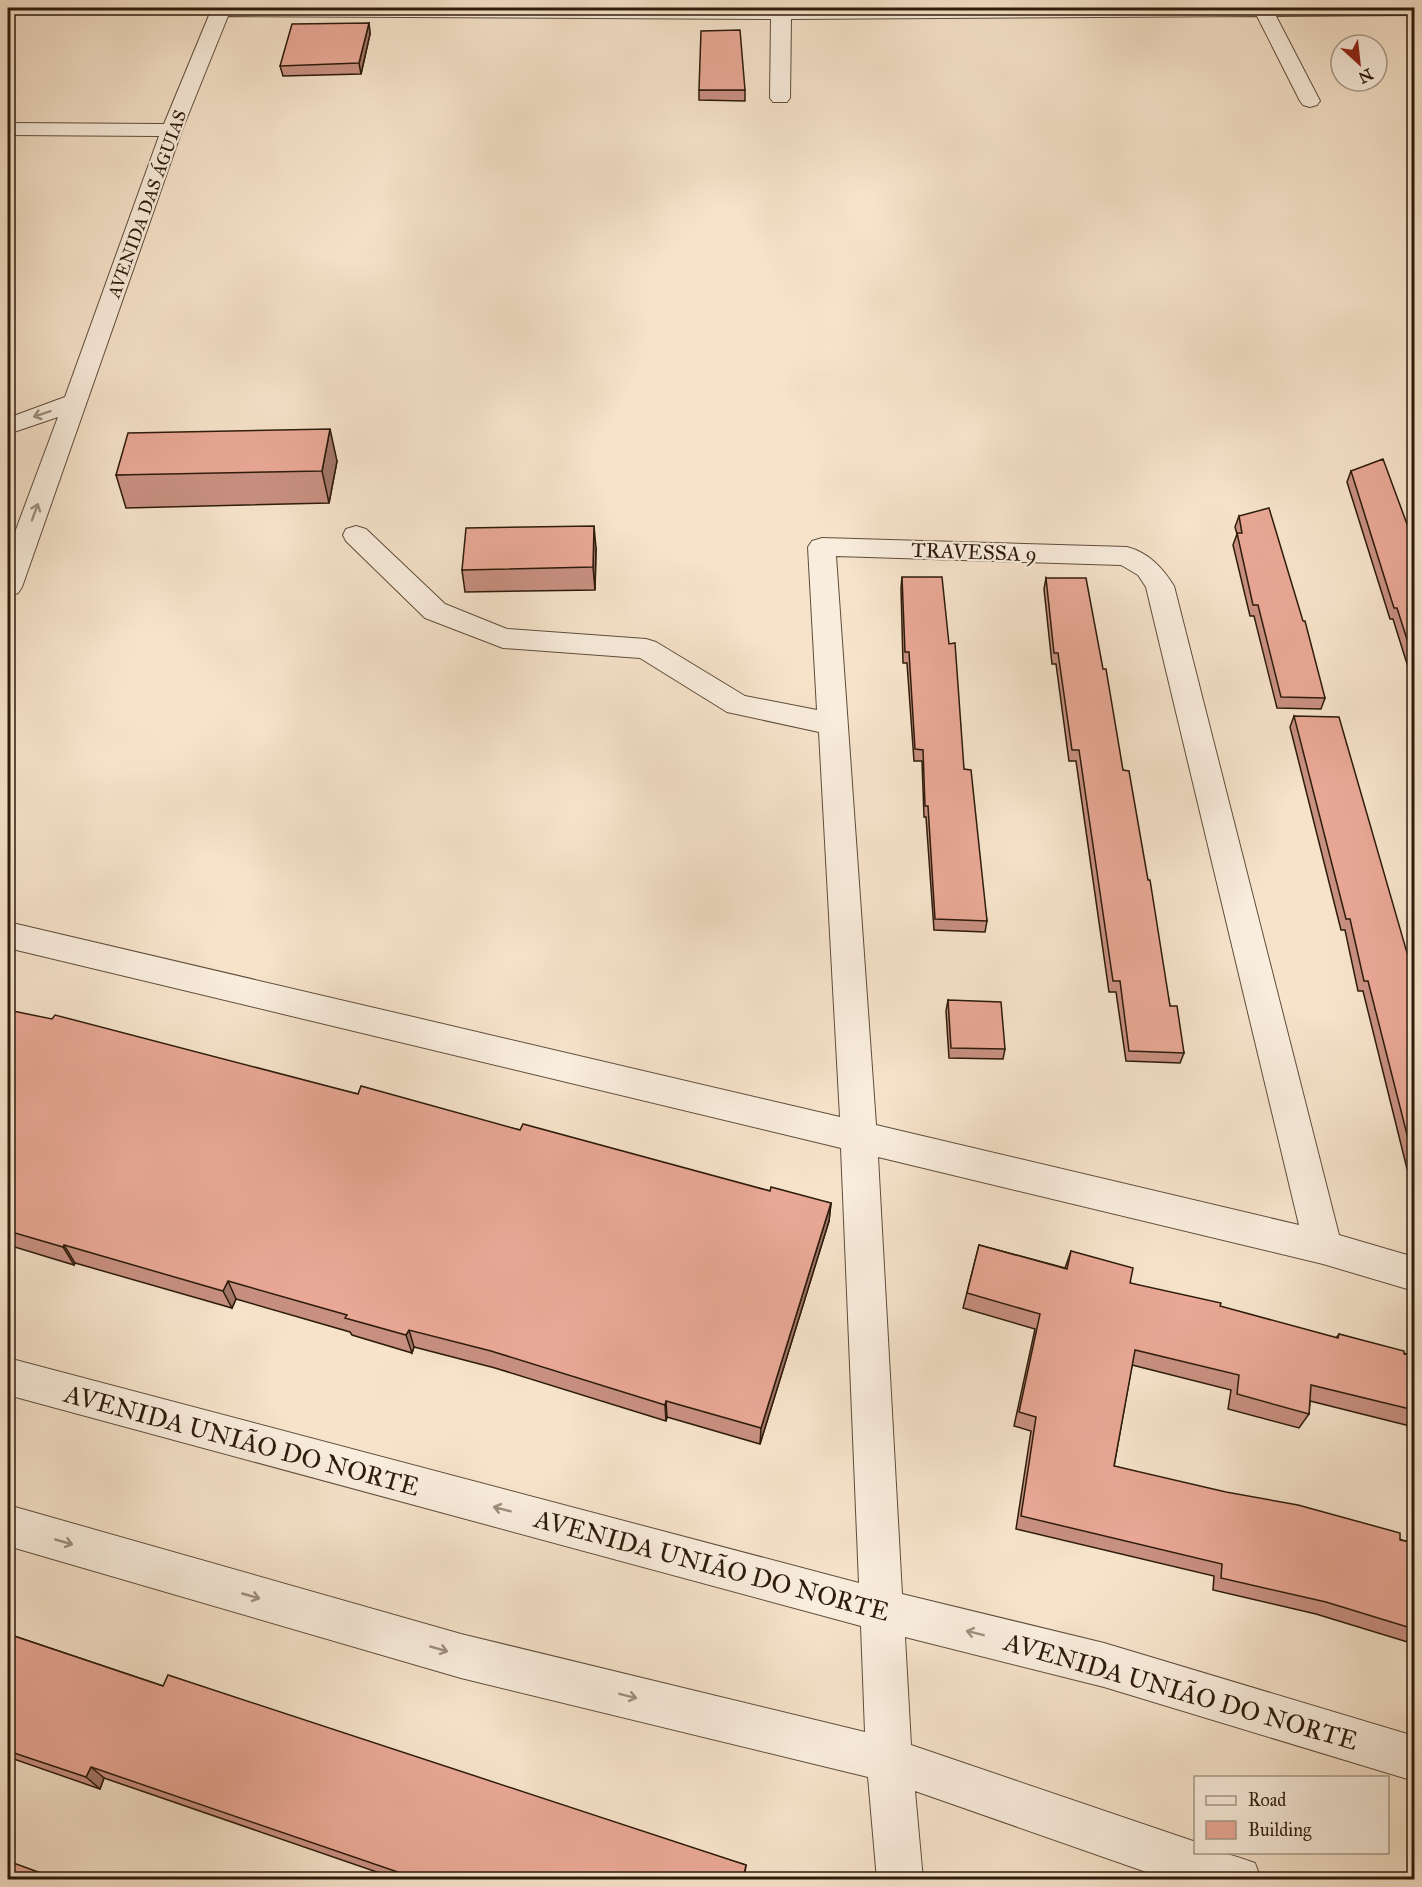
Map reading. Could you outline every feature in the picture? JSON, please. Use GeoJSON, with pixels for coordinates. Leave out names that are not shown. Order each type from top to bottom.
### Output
{"type":"FeatureCollection","features":[{"type":"Feature","properties":{"kind":"street"},"geometry":{"type":"LineString","coordinates":[[220,9],[1414,9]]}},
{"type":"Feature","properties":{"kind":"street","name":"AVENIDA DAS ÁGUIAS"},"geometry":{"type":"LineString","coordinates":[[8,587],[172,130],[220,9]]}},
{"type":"Feature","properties":{"kind":"street"},"geometry":{"type":"LineString","coordinates":[[1264,9],[1310,101]]}},
{"type":"Feature","properties":{"kind":"street"},"geometry":{"type":"LineString","coordinates":[[780,98],[781,10]]}},
{"type":"Feature","properties":{"kind":"street"},"geometry":{"type":"LineString","coordinates":[[8,129],[172,130]]}},
{"type":"Feature","properties":{"kind":"street"},"geometry":{"type":"LineString","coordinates":[[8,426],[76,402]]}},
{"type":"Feature","properties":{"kind":"street"},"geometry":{"type":"LineString","coordinates":[[356,535],[435,611],[454,619],[503,638],[646,650],[737,705],[833,724],[859,1138],[889,1760],[900,1880]]}},
{"type":"Feature","properties":{"kind":"street","name":"TRAVESSA 9"},"geometry":{"type":"LineString","coordinates":[[833,724],[822,548],[1127,556],[1148,569],[1160,586],[1323,1247]]}},
{"type":"Feature","properties":{"kind":"street"},"geometry":{"type":"LineString","coordinates":[[8,935],[1323,1247],[1414,1274]]}},
{"type":"Feature","properties":{"kind":"street","name":"AVENIDA UNIÃO DO NORTE"},"geometry":{"type":"LineString","coordinates":[[8,1377],[881,1610],[1104,1665],[1414,1759]]}},
{"type":"Feature","properties":{"kind":"street"},"geometry":{"type":"LineString","coordinates":[[8,1526],[461,1656],[889,1760],[1238,1880]]}},
{"type":"Feature","properties":{"kind":"building"},"geometry":{"type":"Polygon","coordinates":[[[369,23],[359,63],[280,66],[292,24],[369,23]]]}},
{"type":"Feature","properties":{"kind":"building"},"geometry":{"type":"Polygon","coordinates":[[[740,30],[745,90],[699,90],[701,31],[740,30]]]}},
{"type":"Feature","properties":{"kind":"building"},"geometry":{"type":"Polygon","coordinates":[[[330,429],[322,471],[116,475],[128,433],[330,429]]]}},
{"type":"Feature","properties":{"kind":"building"},"geometry":{"type":"Polygon","coordinates":[[[1383,459],[1414,543],[1414,655],[1412,655],[1397,608],[1394,608],[1351,471],[1383,459]]]}},
{"type":"Feature","properties":{"kind":"building"},"geometry":{"type":"Polygon","coordinates":[[[1269,508],[1303,621],[1305,621],[1325,698],[1281,697],[1258,605],[1253,605],[1237,533],[1242,533],[1239,516],[1269,508]]]}},
{"type":"Feature","properties":{"kind":"building"},"geometry":{"type":"Polygon","coordinates":[[[594,526],[593,567],[462,570],[466,528],[594,526]]]}},
{"type":"Feature","properties":{"kind":"building"},"geometry":{"type":"Polygon","coordinates":[[[902,577],[942,577],[949,644],[955,643],[964,769],[971,770],[987,921],[935,919],[928,806],[925,806],[923,750],[915,749],[909,652],[905,652],[902,577]]]}},
{"type":"Feature","properties":{"kind":"building"},"geometry":{"type":"Polygon","coordinates":[[[1046,578],[1086,578],[1103,669],[1106,669],[1123,770],[1129,771],[1148,880],[1150,880],[1170,1006],[1177,1006],[1184,1053],[1129,1051],[1120,981],[1113,981],[1079,750],[1072,750],[1058,653],[1054,653],[1046,578]]]}},
{"type":"Feature","properties":{"kind":"building"},"geometry":{"type":"Polygon","coordinates":[[[1294,716],[1339,717],[1414,977],[1414,1162],[1368,981],[1364,981],[1350,919],[1346,919],[1294,716]]]}},
{"type":"Feature","properties":{"kind":"building"},"geometry":{"type":"Polygon","coordinates":[[[948,1000],[1001,1002],[1005,1049],[951,1048],[948,1000]]]}},
{"type":"Feature","properties":{"kind":"building"},"geometry":{"type":"Polygon","coordinates":[[[8,1010],[52,1019],[55,1015],[358,1094],[361,1086],[520,1130],[523,1124],[770,1191],[771,1187],[831,1203],[761,1428],[666,1401],[665,1405],[491,1351],[409,1330],[406,1335],[345,1318],[347,1315],[228,1281],[223,1291],[8,1231],[8,1010]]]}},
{"type":"Feature","properties":{"kind":"building"},"geometry":{"type":"Polygon","coordinates":[[[979,1245],[1067,1269],[1071,1251],[1133,1268],[1130,1283],[1221,1303],[1220,1306],[1338,1338],[1339,1334],[1404,1351],[1404,1354],[1414,1356],[1414,1410],[1311,1385],[1309,1414],[1237,1394],[1239,1375],[1135,1350],[1114,1466],[1226,1492],[1298,1505],[1400,1533],[1400,1540],[1414,1543],[1414,1629],[1326,1602],[1221,1578],[1222,1564],[1021,1516],[1036,1417],[1019,1412],[1040,1314],[967,1293],[979,1245]]]}},
{"type":"Feature","properties":{"kind":"building"},"geometry":{"type":"Polygon","coordinates":[[[8,1634],[163,1686],[168,1675],[746,1865],[743,1880],[421,1880],[91,1767],[86,1777],[8,1751],[8,1634]]]}},
{"type":"Feature","properties":{"kind":"building"},"geometry":{"type":"Polygon","coordinates":[[[8,1861],[60,1880],[8,1880],[8,1861]]]}}]}
